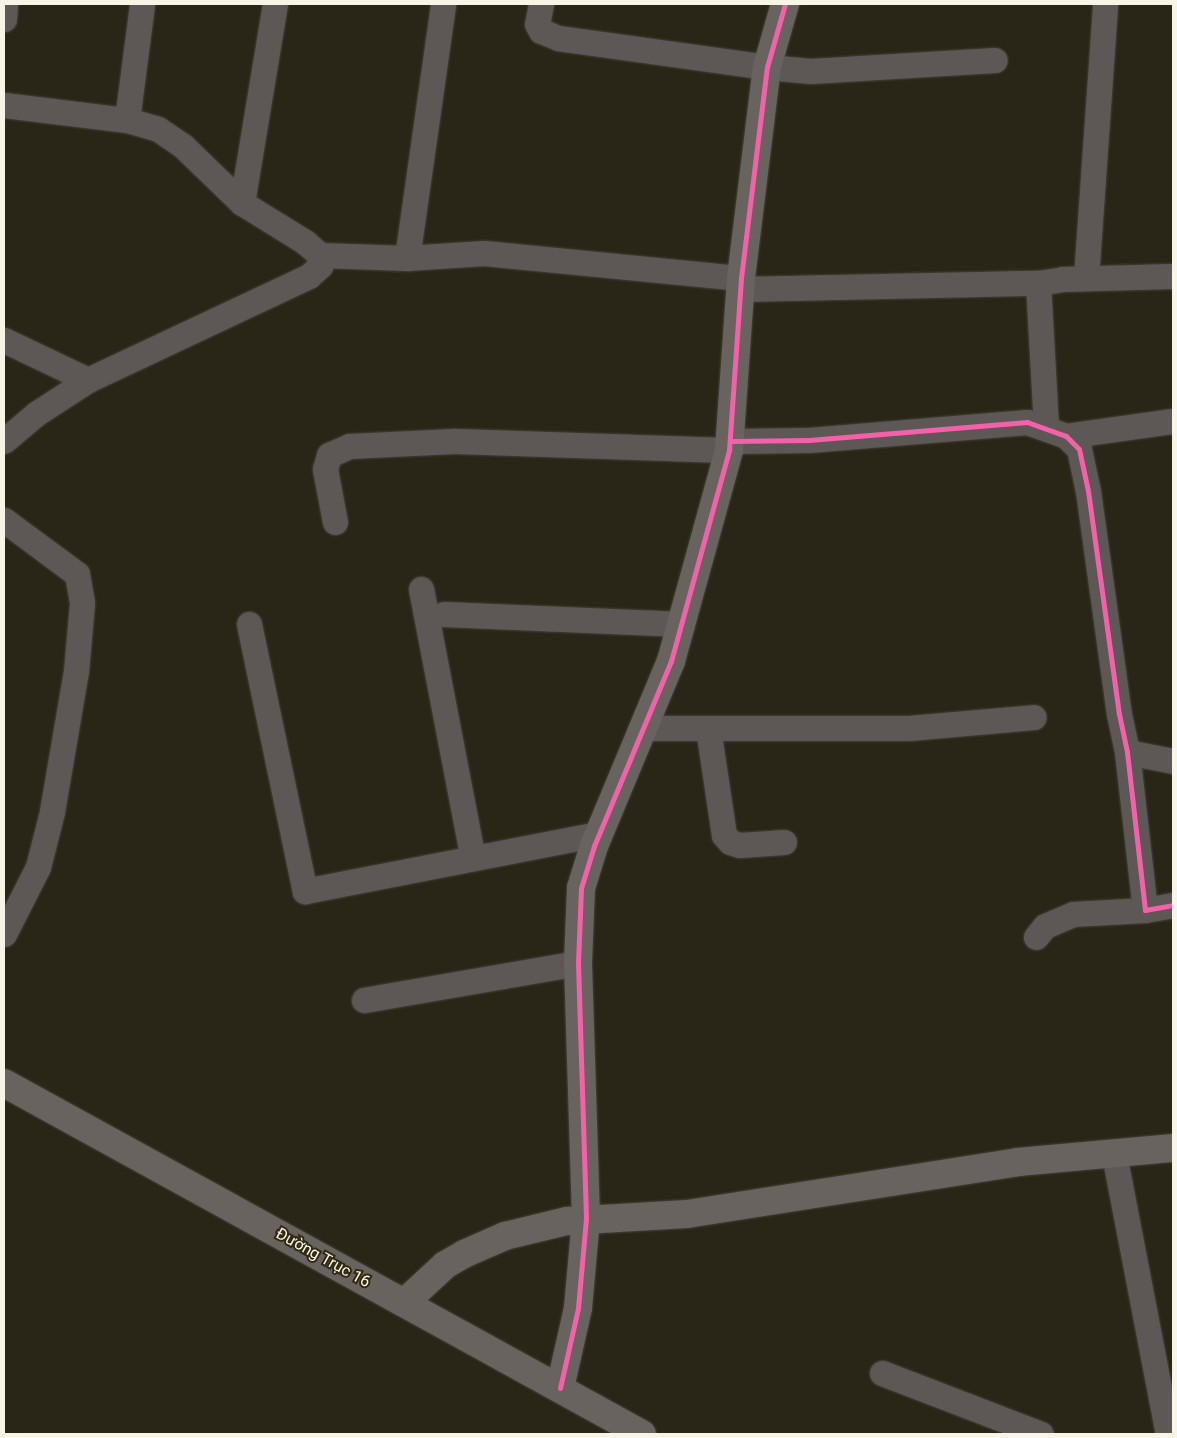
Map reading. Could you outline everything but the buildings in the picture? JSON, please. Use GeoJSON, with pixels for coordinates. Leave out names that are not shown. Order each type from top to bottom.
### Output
{"type":"FeatureCollection","features":[{"type":"Feature","properties":{"kind":"street"},"geometry":{"type":"LineString","coordinates":[[4,19],[6,4]]}},
{"type":"Feature","properties":{"kind":"street"},"geometry":{"type":"LineString","coordinates":[[127,120],[142,4]]}},
{"type":"Feature","properties":{"kind":"street"},"geometry":{"type":"LineString","coordinates":[[242,202],[275,4]]}},
{"type":"Feature","properties":{"kind":"street"},"geometry":{"type":"LineString","coordinates":[[407,258],[443,4]]}},
{"type":"Feature","properties":{"kind":"street"},"geometry":{"type":"LineString","coordinates":[[541,4],[537,24],[541,31],[558,38],[767,66],[811,71],[995,60]]}},
{"type":"Feature","properties":{"kind":"street"},"geometry":{"type":"LineString","coordinates":[[560,1388],[578,1308],[586,1218],[578,963],[581,888],[641,728],[671,660],[730,446],[741,284],[767,66],[785,4]]}},
{"type":"Feature","properties":{"kind":"street"},"geometry":{"type":"LineString","coordinates":[[1086,278],[1105,4]]}},
{"type":"Feature","properties":{"kind":"street"},"geometry":{"type":"LineString","coordinates":[[4,105],[127,120],[158,129],[183,146],[242,202],[305,242],[320,255],[407,258],[484,253],[741,284],[1038,283],[1086,278],[1173,276]]}},
{"type":"Feature","properties":{"kind":"street"},"geometry":{"type":"LineString","coordinates":[[4,442],[37,413],[88,380],[309,276],[320,266],[320,255]]}},
{"type":"Feature","properties":{"kind":"street"},"geometry":{"type":"LineString","coordinates":[[1038,283],[1056,432]]}},
{"type":"Feature","properties":{"kind":"street"},"geometry":{"type":"LineString","coordinates":[[4,340],[88,380]]}},
{"type":"Feature","properties":{"kind":"street"},"geometry":{"type":"LineString","coordinates":[[1056,432],[1173,421]]}},
{"type":"Feature","properties":{"kind":"street"},"geometry":{"type":"LineString","coordinates":[[335,522],[325,469],[329,455],[349,446],[454,441],[730,446],[1027,422],[1056,432],[1079,449],[1088,491],[1119,714],[1127,752],[1145,910]]}},
{"type":"Feature","properties":{"kind":"street"},"geometry":{"type":"LineString","coordinates":[[4,520],[76,574],[82,603],[76,671],[52,812],[38,867],[4,934]]}},
{"type":"Feature","properties":{"kind":"street"},"geometry":{"type":"LineString","coordinates":[[421,589],[473,858]]}},
{"type":"Feature","properties":{"kind":"street"},"geometry":{"type":"LineString","coordinates":[[444,614],[682,624]]}},
{"type":"Feature","properties":{"kind":"street"},"geometry":{"type":"LineString","coordinates":[[249,624],[305,892],[600,834]]}},
{"type":"Feature","properties":{"kind":"street"},"geometry":{"type":"LineString","coordinates":[[641,728],[910,728],[1034,717]]}},
{"type":"Feature","properties":{"kind":"street"},"geometry":{"type":"LineString","coordinates":[[708,728],[724,836],[730,842],[740,845],[784,842]]}},
{"type":"Feature","properties":{"kind":"street"},"geometry":{"type":"LineString","coordinates":[[1127,752],[1173,761]]}},
{"type":"Feature","properties":{"kind":"street"},"geometry":{"type":"LineString","coordinates":[[1036,937],[1045,926],[1073,914],[1145,910],[1173,905]]}},
{"type":"Feature","properties":{"kind":"street"},"geometry":{"type":"LineString","coordinates":[[364,1000],[578,963]]}},
{"type":"Feature","properties":{"kind":"street","name":"Đường Trục 16"},"geometry":{"type":"LineString","coordinates":[[4,1083],[642,1434]]}},
{"type":"Feature","properties":{"kind":"street"},"geometry":{"type":"LineString","coordinates":[[404,1303],[439,1270],[464,1254],[506,1236],[586,1218],[688,1214],[1018,1162],[1173,1148]]}},
{"type":"Feature","properties":{"kind":"street"},"geometry":{"type":"LineString","coordinates":[[1114,1154],[1168,1434]]}},
{"type":"Feature","properties":{"kind":"street"},"geometry":{"type":"LineString","coordinates":[[882,1373],[1042,1434]]}},
{"type":"Feature","properties":{"kind":"cycle path"},"geometry":{"type":"LineString","coordinates":[[560,1388],[578,1308],[586,1218],[578,963],[581,888],[594,846],[671,661],[729,450],[741,278],[767,67],[785,4]]}},
{"type":"Feature","properties":{"kind":"cycle path"},"geometry":{"type":"LineString","coordinates":[[731,441],[809,440],[1027,422],[1066,436],[1079,449],[1088,491],[1119,714],[1127,752],[1145,910],[1173,905]]}}]}
